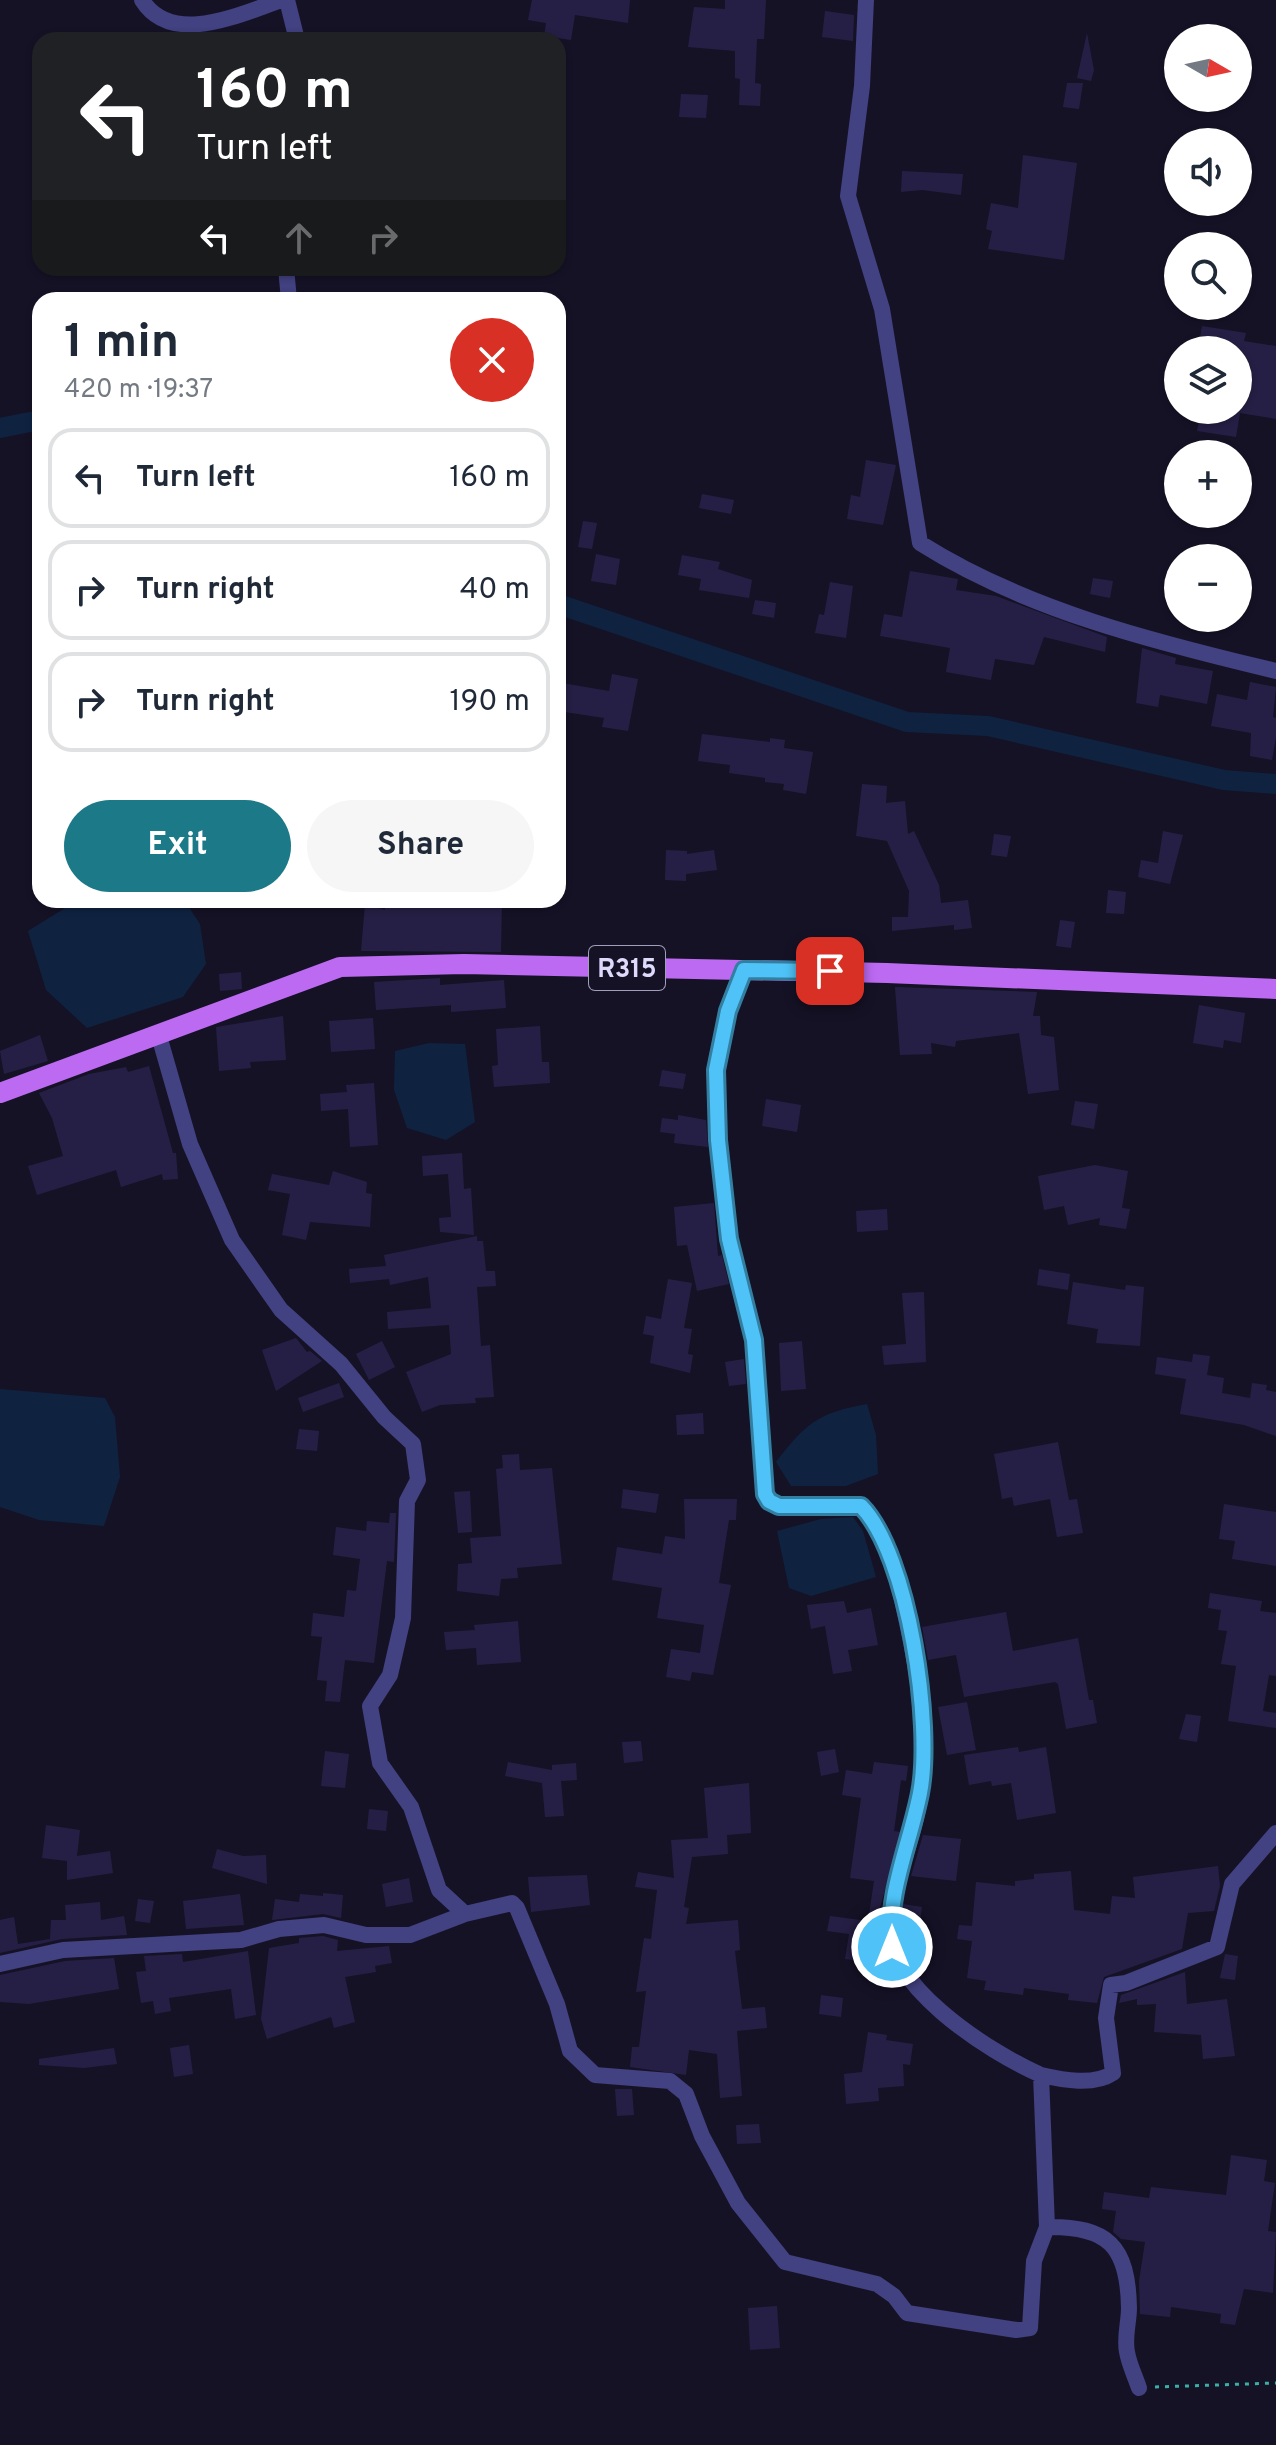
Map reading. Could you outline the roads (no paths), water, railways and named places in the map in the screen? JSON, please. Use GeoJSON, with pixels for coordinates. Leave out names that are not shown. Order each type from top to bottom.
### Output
{"type":"FeatureCollection","features":[{"type":"Feature","properties":{"kind":"main road","name":"R315"},"geometry":{"type":"LineString","coordinates":[[0,1093],[340,967],[464,964],[744,970],[1276,989]]}},
{"type":"Feature","properties":{"kind":"street"},"geometry":{"type":"LineString","coordinates":[[142,0],[168,19],[203,25],[285,0],[295,32]]}},
{"type":"Feature","properties":{"kind":"street"},"geometry":{"type":"LineString","coordinates":[[866,0],[862,86],[848,196],[882,309],[920,543],[958,567],[1067,612],[1196,652],[1276,671]]}},
{"type":"Feature","properties":{"kind":"street"},"geometry":{"type":"LineString","coordinates":[[744,970],[728,1011],[716,1070],[718,1140],[729,1239],[754,1340],[765,1494],[769,1501],[779,1506],[861,1506],[896,1570],[922,1706],[921,1790],[889,1920],[892,1947],[903,1973],[961,2028],[1041,2075],[1062,2080],[1103,2080],[1113,2073],[1106,2018],[1111,1985],[1126,1983],[1217,1947],[1232,1884],[1276,1833]]}},
{"type":"Feature","properties":{"kind":"street"},"geometry":{"type":"LineString","coordinates":[[159,1036],[190,1144],[232,1240],[281,1310],[341,1364],[384,1417],[413,1444],[418,1480],[407,1501],[403,1618],[390,1675],[370,1706],[380,1763],[411,1807],[439,1890],[465,1914]]}},
{"type":"Feature","properties":{"kind":"street"},"geometry":{"type":"LineString","coordinates":[[0,1964],[63,1950],[227,1941],[279,1929],[324,1925],[366,1935],[410,1935],[465,1914],[512,1903],[517,1908],[557,2004],[570,2051],[595,2075],[670,2081],[686,2094],[702,2136],[738,2203],[785,2262],[877,2284],[894,2296],[907,2313],[1016,2330],[1030,2328],[1034,2261],[1047,2227],[1041,2075]]}},
{"type":"Feature","properties":{"kind":"street"},"geometry":{"type":"LineString","coordinates":[[1047,2227],[1079,2226],[1109,2240],[1124,2265],[1129,2308],[1126,2350],[1139,2388]]}},
{"type":"Feature","properties":{"kind":"water"},"geometry":{"type":"Polygon","coordinates":[[[65,908],[189,908],[200,924],[206,964],[183,997],[87,1028],[46,990],[28,931],[65,908]]]}},
{"type":"Feature","properties":{"kind":"water"},"geometry":{"type":"Polygon","coordinates":[[[429,1043],[465,1044],[475,1122],[446,1140],[407,1128],[394,1090],[395,1051],[429,1043]]]}},
{"type":"Feature","properties":{"kind":"water"},"geometry":{"type":"Polygon","coordinates":[[[0,1389],[105,1398],[115,1417],[120,1477],[104,1526],[39,1520],[0,1507],[0,1389]]]}},
{"type":"Feature","properties":{"kind":"water"},"geometry":{"type":"Polygon","coordinates":[[[867,1404],[876,1435],[878,1474],[846,1486],[791,1486],[776,1462],[796,1438],[825,1416],[867,1404]]]}},
{"type":"Feature","properties":{"kind":"water"},"geometry":{"type":"Polygon","coordinates":[[[853,1517],[863,1531],[876,1577],[811,1596],[789,1588],[777,1531],[821,1519],[853,1517]]]}},
{"type":"Feature","properties":{"kind":"waterway"},"geometry":{"type":"LineString","coordinates":[[0,428],[32,422]]}},
{"type":"Feature","properties":{"kind":"waterway"},"geometry":{"type":"LineString","coordinates":[[566,607],[907,722],[988,726],[1224,780],[1276,784]]}}]}
